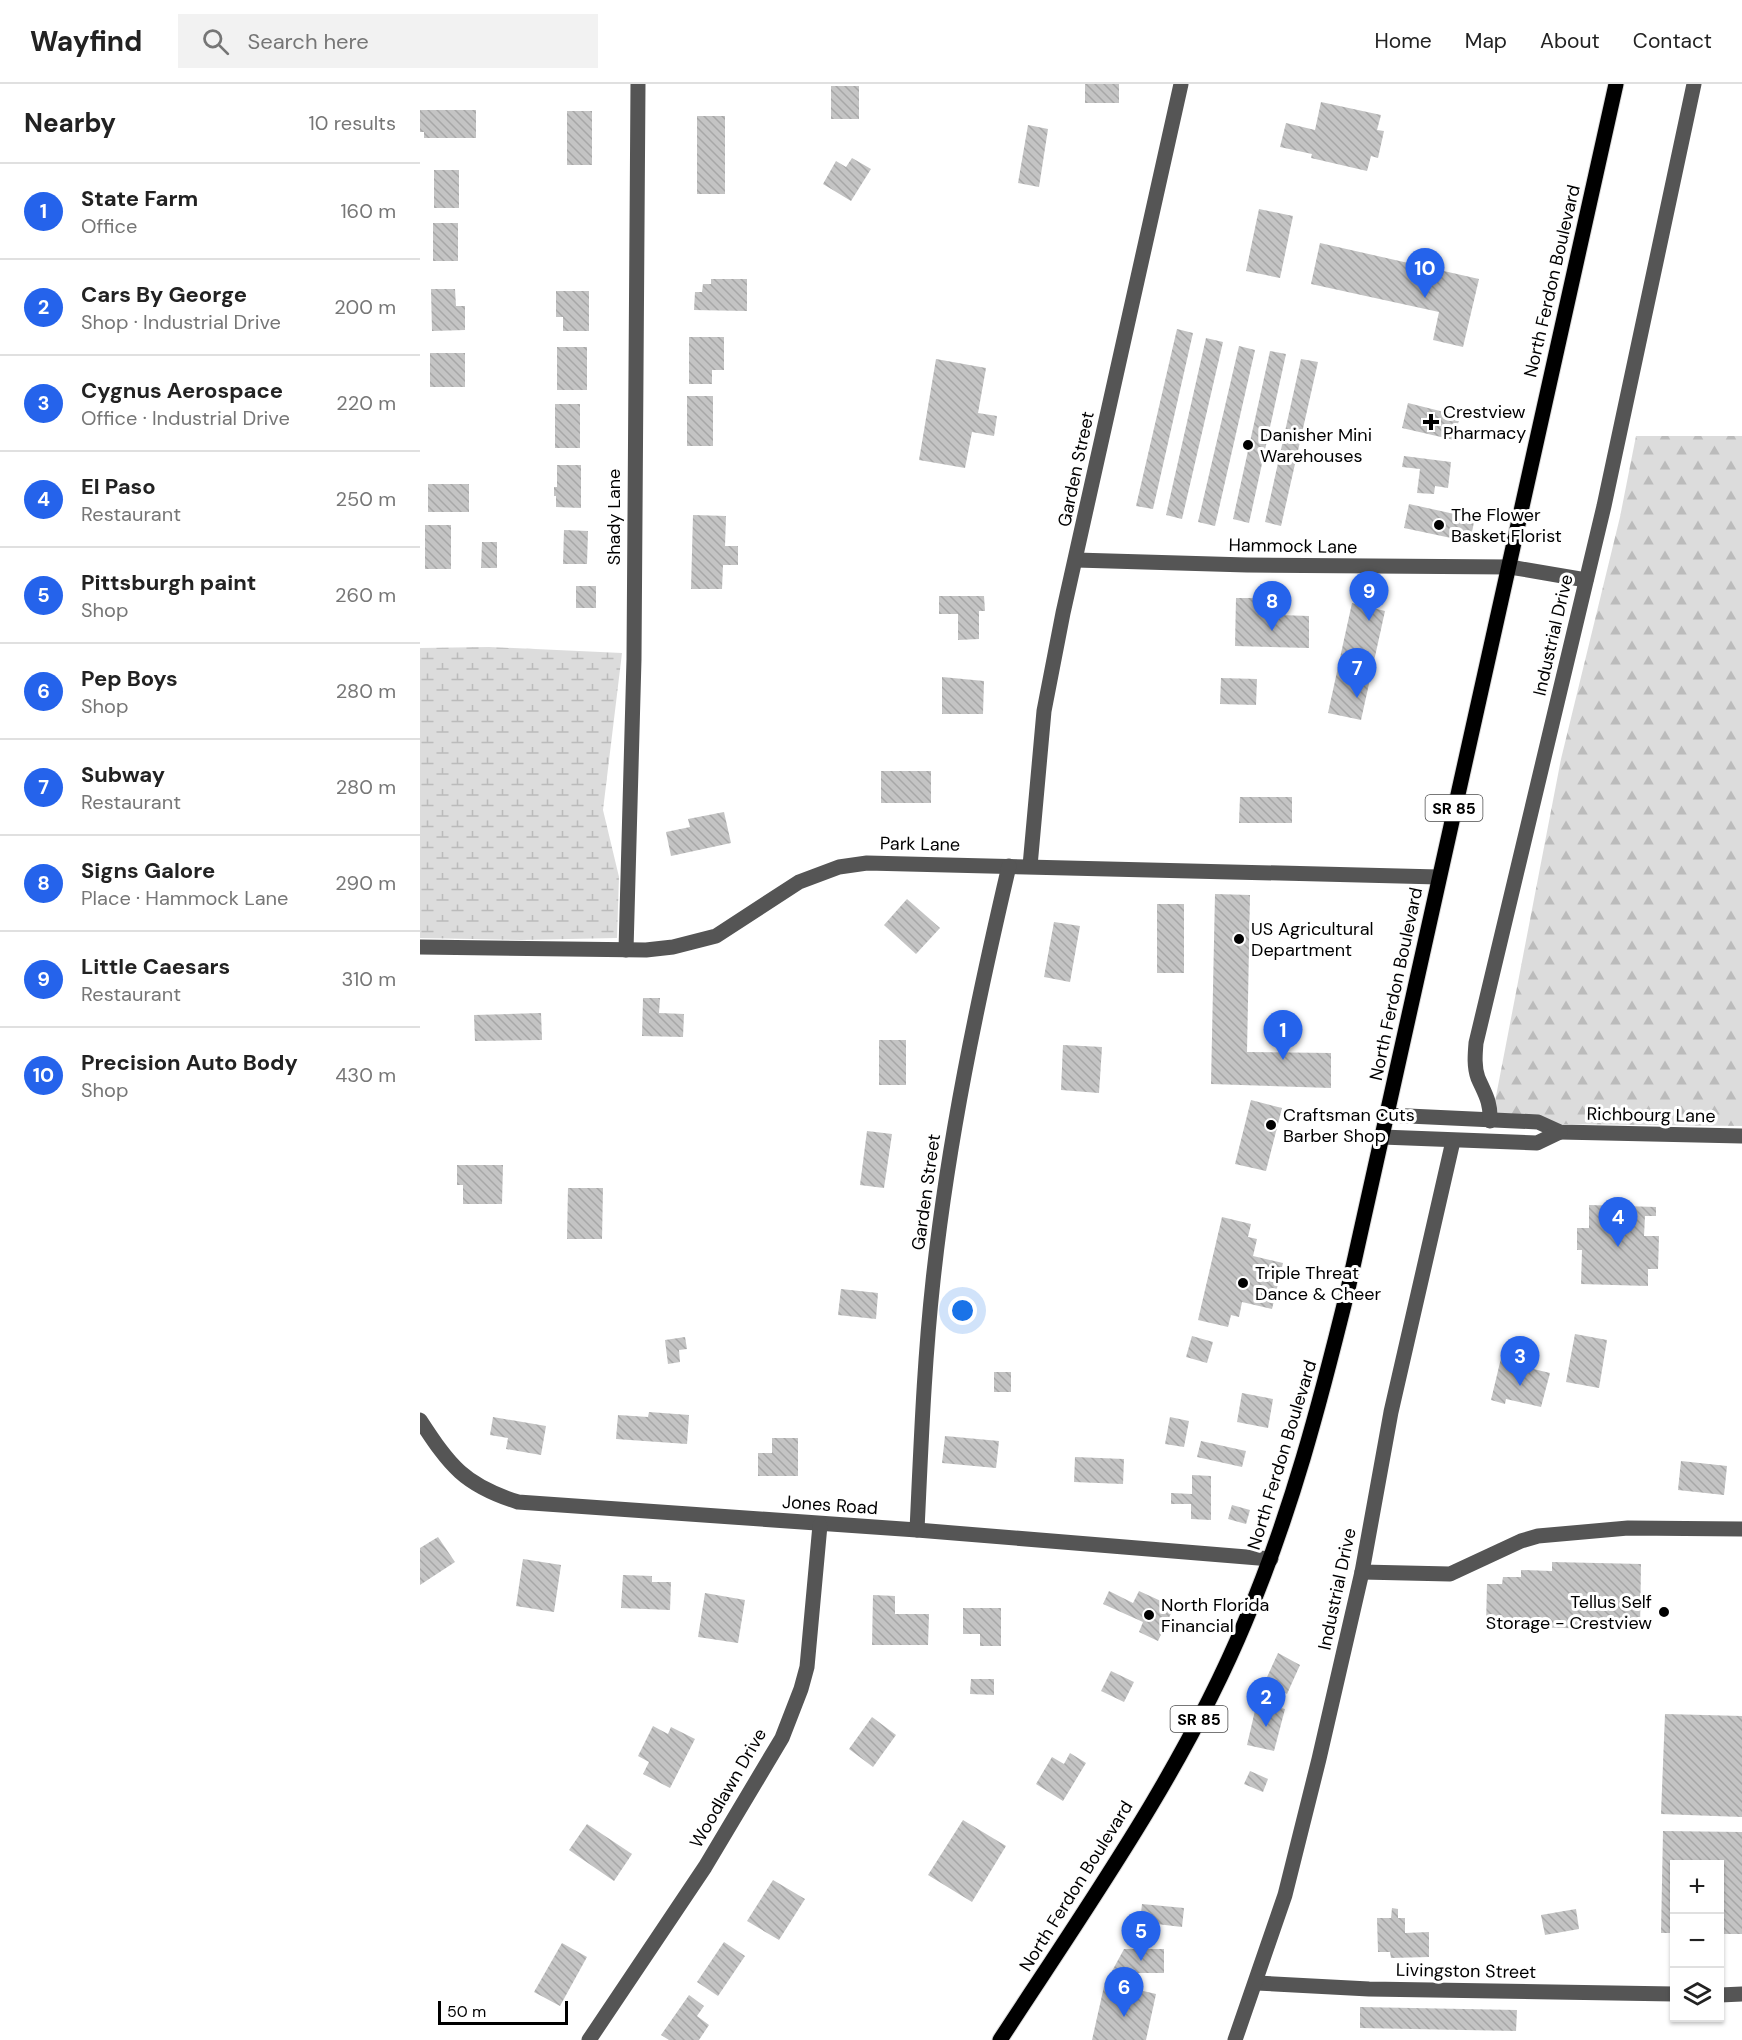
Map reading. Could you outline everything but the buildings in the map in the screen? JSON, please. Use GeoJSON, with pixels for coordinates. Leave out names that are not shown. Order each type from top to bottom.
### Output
{"type":"FeatureCollection","features":[{"type":"Feature","properties":{"kind":"main road","name":"North Ferdon Boulevard"},"geometry":{"type":"LineString","coordinates":[[1000,2040],[1163,1785],[1188,1740],[1245,1625],[1271,1559],[1318,1414],[1510,567],[1616,84]]}},
{"type":"Feature","properties":{"kind":"street","name":"Shady Lane"},"geometry":{"type":"LineString","coordinates":[[626,950],[634,658],[638,84]]}},
{"type":"Feature","properties":{"kind":"street","name":"Garden Street"},"geometry":{"type":"LineString","coordinates":[[1030,866],[1044,711],[1181,84]]}},
{"type":"Feature","properties":{"kind":"street","name":"Industrial Drive"},"geometry":{"type":"LineString","coordinates":[[1490,1121],[1489,1098],[1478,1077],[1474,1063],[1476,1043],[1586,580],[1694,84]]}},
{"type":"Feature","properties":{"kind":"street","name":"Hammock Lane"},"geometry":{"type":"LineString","coordinates":[[1076,561],[1510,567],[1586,580]]}},
{"type":"Feature","properties":{"kind":"street","name":"Park Lane"},"geometry":{"type":"LineString","coordinates":[[420,947],[626,950],[673,947],[716,936],[799,882],[839,867],[867,863],[1439,877]]}},
{"type":"Feature","properties":{"kind":"street","name":"Garden Street"},"geometry":{"type":"LineString","coordinates":[[917,1530],[933,1281],[945,1191],[963,1075],[1009,866]]}},
{"type":"Feature","properties":{"kind":"street","name":"Richbourg Lane"},"geometry":{"type":"LineString","coordinates":[[1387,1115],[1539,1122],[1560,1132],[1742,1137]]}},
{"type":"Feature","properties":{"kind":"street","name":"Richbourg Lane"},"geometry":{"type":"LineString","coordinates":[[1382,1137],[1537,1143],[1560,1132]]}},
{"type":"Feature","properties":{"kind":"street","name":"Industrial Drive"},"geometry":{"type":"LineString","coordinates":[[1235,2040],[1257,1983],[1285,1895],[1362,1572],[1391,1412],[1453,1141]]}},
{"type":"Feature","properties":{"kind":"street","name":"Jones Road"},"geometry":{"type":"LineString","coordinates":[[420,1420],[452,1467],[479,1488],[518,1502],[820,1525],[917,1530],[1271,1559]]}},
{"type":"Feature","properties":{"kind":"street","name":"Woodlawn Drive"},"geometry":{"type":"LineString","coordinates":[[589,2040],[699,1877],[782,1738],[801,1689],[807,1666],[820,1525]]}},
{"type":"Feature","properties":{"kind":"street"},"geometry":{"type":"LineString","coordinates":[[1362,1572],[1450,1574],[1521,1541],[1538,1536],[1628,1528],[1742,1529]]}},
{"type":"Feature","properties":{"kind":"street","name":"Livingston Street"},"geometry":{"type":"LineString","coordinates":[[1257,1983],[1369,1989],[1670,1994]]}},
{"type":"Feature","properties":{"kind":"street"},"geometry":{"type":"LineString","coordinates":[[1724,1995],[1742,1994]]}},
{"type":"Feature","properties":{"kind":"green space"},"geometry":{"type":"Polygon","coordinates":[[[1636,436],[1742,436],[1742,1126],[1554,1124],[1492,1117],[1561,759],[1620,517],[1636,436]]]}},
{"type":"Feature","properties":{"kind":"green space"},"geometry":{"type":"Polygon","coordinates":[[[489,647],[622,653],[603,810],[619,877],[617,938],[521,940],[420,938],[420,648],[489,647]]]}},
{"type":"Feature","properties":{"kind":"place","name":"Precision Auto Body"},"geometry":{"type":"Point","coordinates":[1425,298]}},
{"type":"Feature","properties":{"kind":"place","name":"Crestview Pharmacy"},"geometry":{"type":"Point","coordinates":[1431,422]}},
{"type":"Feature","properties":{"kind":"place","name":"Danisher Mini Warehouses"},"geometry":{"type":"Point","coordinates":[1248,445]}},
{"type":"Feature","properties":{"kind":"place","name":"The Flower Basket Florist"},"geometry":{"type":"Point","coordinates":[1439,525]}},
{"type":"Feature","properties":{"kind":"place","name":"Little Caesars"},"geometry":{"type":"Point","coordinates":[1369,621]}},
{"type":"Feature","properties":{"kind":"place","name":"Signs Galore"},"geometry":{"type":"Point","coordinates":[1272,631]}},
{"type":"Feature","properties":{"kind":"place","name":"Subway"},"geometry":{"type":"Point","coordinates":[1357,698]}},
{"type":"Feature","properties":{"kind":"place","name":"US Agricultural Department"},"geometry":{"type":"Point","coordinates":[1239,939]}},
{"type":"Feature","properties":{"kind":"place","name":"State Farm"},"geometry":{"type":"Point","coordinates":[1283,1060]}},
{"type":"Feature","properties":{"kind":"place","name":"Craftsman Cuts Barber Shop"},"geometry":{"type":"Point","coordinates":[1271,1125]}},
{"type":"Feature","properties":{"kind":"place","name":"El Paso"},"geometry":{"type":"Point","coordinates":[1618,1247]}},
{"type":"Feature","properties":{"kind":"place","name":"Triple Threat Dance & Cheer"},"geometry":{"type":"Point","coordinates":[1243,1283]}},
{"type":"Feature","properties":{"kind":"place","name":"Cygnus Aerospace"},"geometry":{"type":"Point","coordinates":[1520,1386]}},
{"type":"Feature","properties":{"kind":"place","name":"Tellus Self Storage - Crestview"},"geometry":{"type":"Point","coordinates":[1664,1612]}},
{"type":"Feature","properties":{"kind":"place","name":"North Florida Financial"},"geometry":{"type":"Point","coordinates":[1149,1615]}},
{"type":"Feature","properties":{"kind":"place","name":"Cars By George"},"geometry":{"type":"Point","coordinates":[1266,1727]}},
{"type":"Feature","properties":{"kind":"place","name":"Pittsburgh paint"},"geometry":{"type":"Point","coordinates":[1141,1961]}},
{"type":"Feature","properties":{"kind":"place","name":"Pep Boys"},"geometry":{"type":"Point","coordinates":[1124,2017]}}]}
